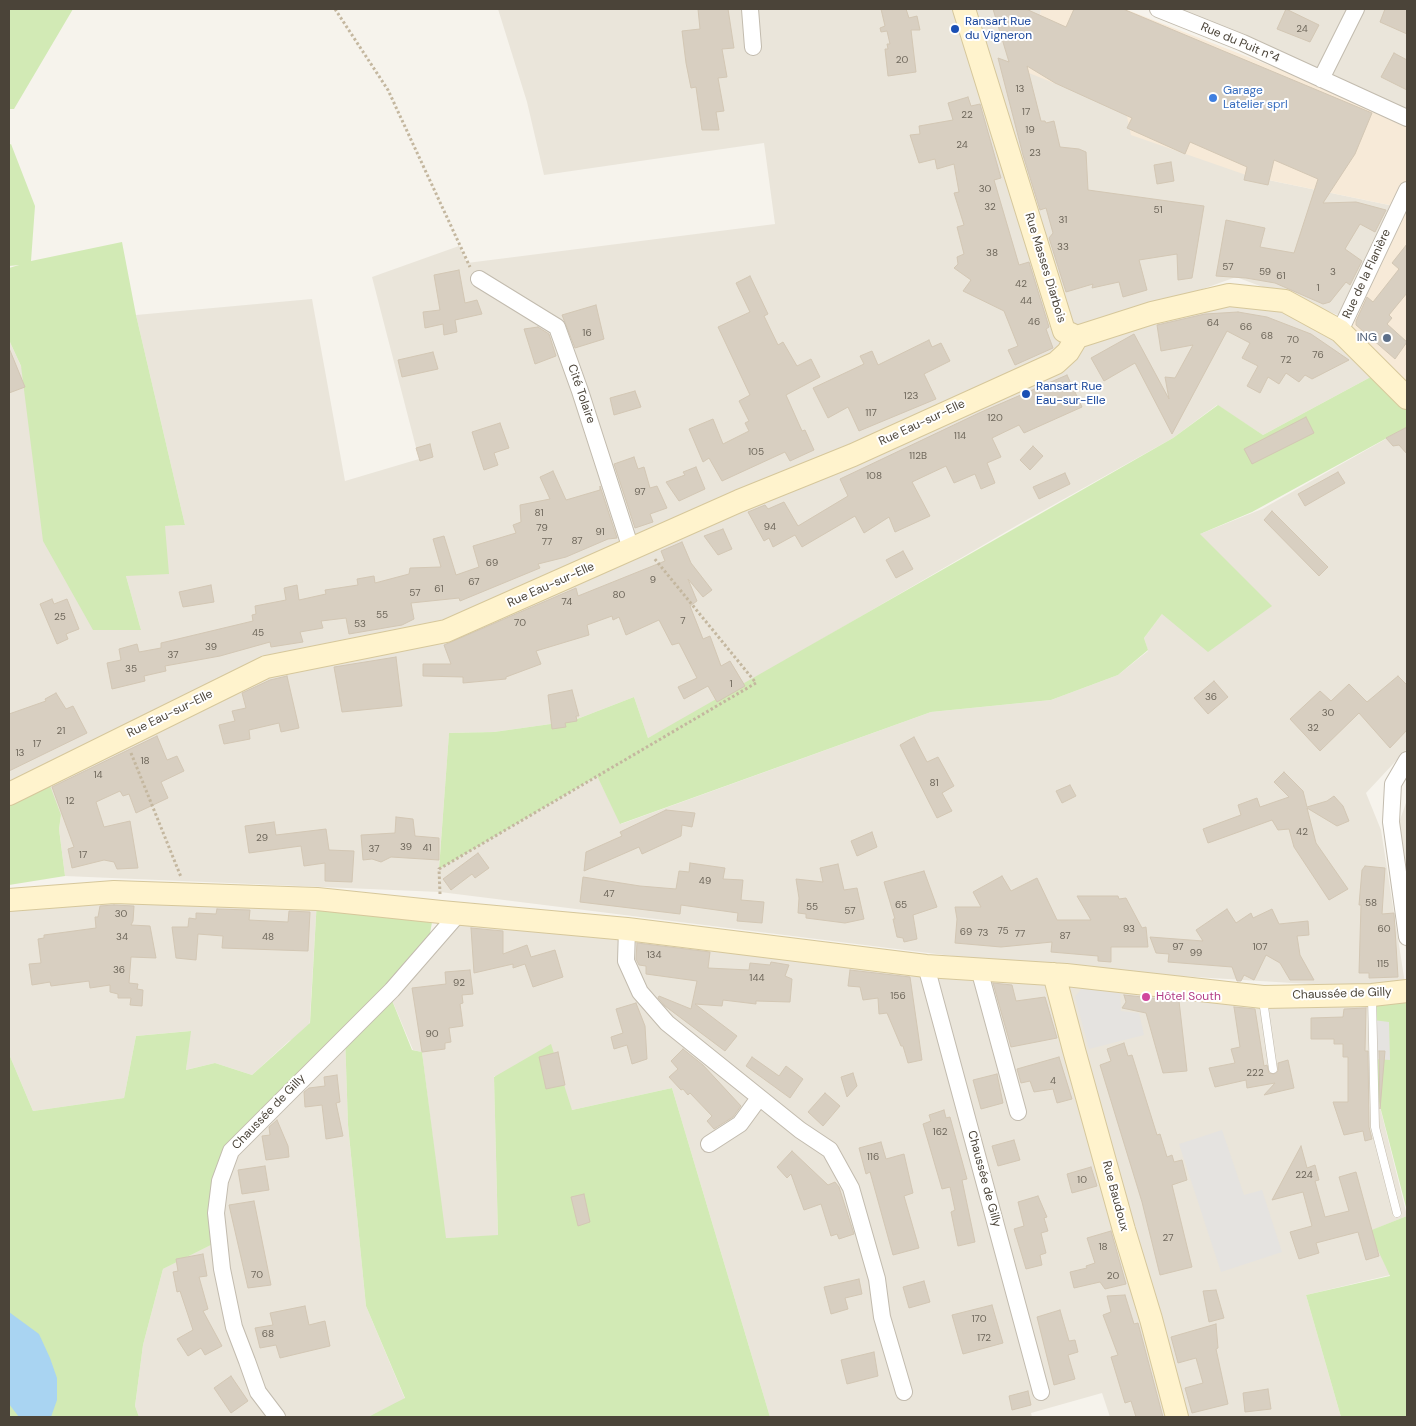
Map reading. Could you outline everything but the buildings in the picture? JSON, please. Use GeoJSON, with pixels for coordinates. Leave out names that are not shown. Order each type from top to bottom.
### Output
{"type":"FeatureCollection","features":[{"type":"Feature","properties":{"kind":"street"},"geometry":{"type":"LineString","coordinates":[[750,9],[753,47]]}},
{"type":"Feature","properties":{"kind":"street","name":"Rue Masses Diarbois"},"geometry":{"type":"LineString","coordinates":[[964,9],[1064,331],[1077,337],[1144,315],[1229,295],[1285,301],[1340,331],[1407,398]]}},
{"type":"Feature","properties":{"kind":"street","name":"Rue du Puit n°4"},"geometry":{"type":"LineString","coordinates":[[1158,9],[1242,43],[1407,118]]}},
{"type":"Feature","properties":{"kind":"street"},"geometry":{"type":"LineString","coordinates":[[1321,79],[1356,9]]}},
{"type":"Feature","properties":{"kind":"street","name":"Rue de la Flanière"},"geometry":{"type":"LineString","coordinates":[[1340,331],[1407,190]]}},
{"type":"Feature","properties":{"kind":"street","name":"Cité Tolaire"},"geometry":{"type":"LineString","coordinates":[[479,279],[557,327],[636,547]]}},
{"type":"Feature","properties":{"kind":"street","name":"Rue Eau-sur-Elle"},"geometry":{"type":"LineString","coordinates":[[9,794],[266,667],[446,631],[739,501],[853,455],[1056,362],[1068,352],[1077,337]]}},
{"type":"Feature","properties":{"kind":"street"},"geometry":{"type":"LineString","coordinates":[[1407,760],[1393,784],[1391,822],[1407,937]]}},
{"type":"Feature","properties":{"kind":"street","name":"Chaussée de Gilly"},"geometry":{"type":"LineString","coordinates":[[9,900],[114,892],[317,899],[627,929],[926,966],[1054,974],[1263,997],[1372,995],[1407,991]]}},
{"type":"Feature","properties":{"kind":"street","name":"Chaussée de Gilly"},"geometry":{"type":"LineString","coordinates":[[277,1417],[258,1392],[234,1326],[222,1269],[216,1213],[220,1181],[231,1151],[392,990],[450,913]]}},
{"type":"Feature","properties":{"kind":"street"},"geometry":{"type":"LineString","coordinates":[[627,929],[626,961],[640,992],[668,1023],[759,1098],[800,1130],[830,1150],[851,1188],[876,1279],[882,1317],[904,1392]]}},
{"type":"Feature","properties":{"kind":"street","name":"Chaussée de Gilly"},"geometry":{"type":"LineString","coordinates":[[926,966],[1041,1392]]}},
{"type":"Feature","properties":{"kind":"street"},"geometry":{"type":"LineString","coordinates":[[979,969],[1018,1112]]}},
{"type":"Feature","properties":{"kind":"street","name":"Rue Baudoux"},"geometry":{"type":"LineString","coordinates":[[1054,974],[1177,1417]]}},
{"type":"Feature","properties":{"kind":"street"},"geometry":{"type":"LineString","coordinates":[[709,1144],[740,1124],[759,1098]]}},
{"type":"Feature","properties":{"kind":"lane"},"geometry":{"type":"LineString","coordinates":[[1372,995],[1375,1126],[1397,1213]]}},
{"type":"Feature","properties":{"kind":"lane"},"geometry":{"type":"LineString","coordinates":[[1263,997],[1273,1070]]}},
{"type":"Feature","properties":{"kind":"path"},"geometry":{"type":"LineString","coordinates":[[335,9],[388,90],[467,263],[479,279]]}},
{"type":"Feature","properties":{"kind":"path"},"geometry":{"type":"LineString","coordinates":[[450,913],[439,869],[756,683],[636,547]]}},
{"type":"Feature","properties":{"kind":"path"},"geometry":{"type":"LineString","coordinates":[[124,737],[188,894]]}},
{"type":"Feature","properties":{"kind":"shaded area"},"geometry":{"type":"Polygon","coordinates":[[[498,9],[1041,9],[1039,21],[1126,112],[1249,176],[1394,206],[1346,318],[1236,277],[1189,294],[1152,313],[1285,301],[1380,372],[1263,435],[1217,405],[1173,438],[1021,523],[776,666],[756,682],[648,738],[634,697],[572,721],[494,732],[449,733],[439,868],[597,776],[621,824],[931,712],[1051,700],[1118,675],[1148,651],[1144,638],[1162,614],[1200,534],[1262,509],[1407,427],[1407,749],[1366,793],[1381,830],[1406,990],[1049,968],[440,892],[65,876],[59,829],[61,815],[9,795],[9,340],[141,630],[126,576],[165,526],[185,525],[136,315],[312,299],[345,481],[419,459],[372,277],[459,246],[467,263],[775,224],[764,143],[544,175],[527,102],[498,9]]]}},
{"type":"Feature","properties":{"kind":"shaded area"},"geometry":{"type":"Polygon","coordinates":[[[1041,9],[1125,9],[1407,119],[1407,180],[1394,206],[1249,176],[1131,135],[1126,112],[1019,69],[1039,21],[1041,9]]]}},
{"type":"Feature","properties":{"kind":"shaded area"},"geometry":{"type":"Polygon","coordinates":[[[1155,9],[1407,9],[1407,118],[1155,9]]]}},
{"type":"Feature","properties":{"kind":"shaded area"},"geometry":{"type":"Polygon","coordinates":[[[1407,189],[1407,397],[1340,331],[1407,189]]]}},
{"type":"Feature","properties":{"kind":"shaded area"},"geometry":{"type":"Polygon","coordinates":[[[1407,800],[1407,956],[1390,848],[1407,800]]]}},
{"type":"Feature","properties":{"kind":"shaded area"},"geometry":{"type":"Polygon","coordinates":[[[9,895],[317,899],[309,1035],[289,1041],[252,1075],[215,1063],[186,1070],[190,1031],[136,1036],[124,1098],[33,1111],[9,1054],[9,895]]]}},
{"type":"Feature","properties":{"kind":"shaded area"},"geometry":{"type":"Polygon","coordinates":[[[459,913],[699,937],[1372,995],[1374,1083],[1407,1216],[1370,1231],[1390,1275],[1306,1295],[1341,1417],[1110,1417],[1102,1393],[1031,1413],[1032,1417],[770,1417],[672,1088],[572,1110],[494,1076],[498,1236],[445,1238],[422,1052],[413,1050],[389,993],[459,913]]]}},
{"type":"Feature","properties":{"kind":"shaded area"},"geometry":{"type":"Polygon","coordinates":[[[1083,987],[1120,991],[1121,1011],[1139,1013],[1144,1035],[1089,1049],[1075,997],[1083,987]]]}},
{"type":"Feature","properties":{"kind":"shaded area"},"geometry":{"type":"Polygon","coordinates":[[[1373,1020],[1389,1022],[1390,1060],[1373,1059],[1373,1020]]]}},
{"type":"Feature","properties":{"kind":"shaded area"},"geometry":{"type":"Polygon","coordinates":[[[345,1035],[348,1125],[366,1306],[405,1399],[368,1417],[139,1417],[135,1406],[143,1345],[163,1269],[213,1244],[209,1217],[243,1139],[345,1035]]]}},
{"type":"Feature","properties":{"kind":"shaded area"},"geometry":{"type":"Polygon","coordinates":[[[1222,1130],[1244,1195],[1262,1190],[1282,1252],[1221,1272],[1179,1144],[1222,1130]]]}},
{"type":"Feature","properties":{"kind":"green space"},"geometry":{"type":"Polygon","coordinates":[[[9,9],[73,9],[14,109],[9,109],[9,9]]]}},
{"type":"Feature","properties":{"kind":"green space"},"geometry":{"type":"Polygon","coordinates":[[[11,144],[35,206],[31,261],[122,242],[136,315],[185,525],[165,526],[169,574],[126,576],[141,630],[93,630],[43,541],[21,366],[9,340],[9,268],[19,265],[9,266],[9,145],[11,144]]]}},
{"type":"Feature","properties":{"kind":"green space"},"geometry":{"type":"Polygon","coordinates":[[[1380,372],[1407,398],[1407,427],[1252,512],[1200,534],[1272,606],[1208,652],[1162,614],[1144,638],[1148,650],[1118,675],[1051,700],[931,712],[620,824],[597,776],[439,869],[449,733],[494,732],[572,721],[634,697],[648,738],[1173,438],[1218,405],[1263,435],[1380,372]]]}},
{"type":"Feature","properties":{"kind":"green space"},"geometry":{"type":"Polygon","coordinates":[[[49,783],[61,815],[59,829],[65,876],[9,885],[9,805],[49,783]]]}},
{"type":"Feature","properties":{"kind":"green space"},"geometry":{"type":"Polygon","coordinates":[[[317,899],[434,911],[429,939],[231,1151],[213,1244],[163,1269],[143,1345],[135,1406],[139,1417],[9,1417],[9,1054],[33,1111],[124,1098],[136,1036],[191,1031],[186,1070],[215,1063],[252,1075],[310,1023],[317,899]]]}},
{"type":"Feature","properties":{"kind":"green space"},"geometry":{"type":"Polygon","coordinates":[[[1407,991],[1407,1211],[1374,1083],[1372,995],[1407,991]]]}},
{"type":"Feature","properties":{"kind":"green space"},"geometry":{"type":"Polygon","coordinates":[[[389,993],[412,1050],[422,1052],[446,1238],[498,1235],[494,1077],[551,1044],[572,1110],[672,1088],[770,1417],[368,1417],[405,1398],[366,1306],[348,1125],[345,1035],[389,993]]]}},
{"type":"Feature","properties":{"kind":"green space"},"geometry":{"type":"Polygon","coordinates":[[[1407,1216],[1407,1417],[1341,1417],[1306,1295],[1390,1276],[1369,1231],[1407,1216]]]}},
{"type":"Feature","properties":{"kind":"water"},"geometry":{"type":"Polygon","coordinates":[[[9,1312],[39,1334],[50,1358],[57,1378],[57,1400],[51,1417],[19,1417],[9,1404],[9,1312]]]}},
{"type":"Feature","properties":{"kind":"place","name":"Ransart Rue du Vigneron"},"geometry":{"type":"Point","coordinates":[955,29]}},
{"type":"Feature","properties":{"kind":"place","name":"Garage Latelier sprl"},"geometry":{"type":"Point","coordinates":[1213,98]}},
{"type":"Feature","properties":{"kind":"place","name":"ING"},"geometry":{"type":"Point","coordinates":[1387,338]}},
{"type":"Feature","properties":{"kind":"place","name":"Ransart Rue Eau-sur-Elle"},"geometry":{"type":"Point","coordinates":[1026,394]}},
{"type":"Feature","properties":{"kind":"place","name":"Hôtel South"},"geometry":{"type":"Point","coordinates":[1146,997]}}]}
